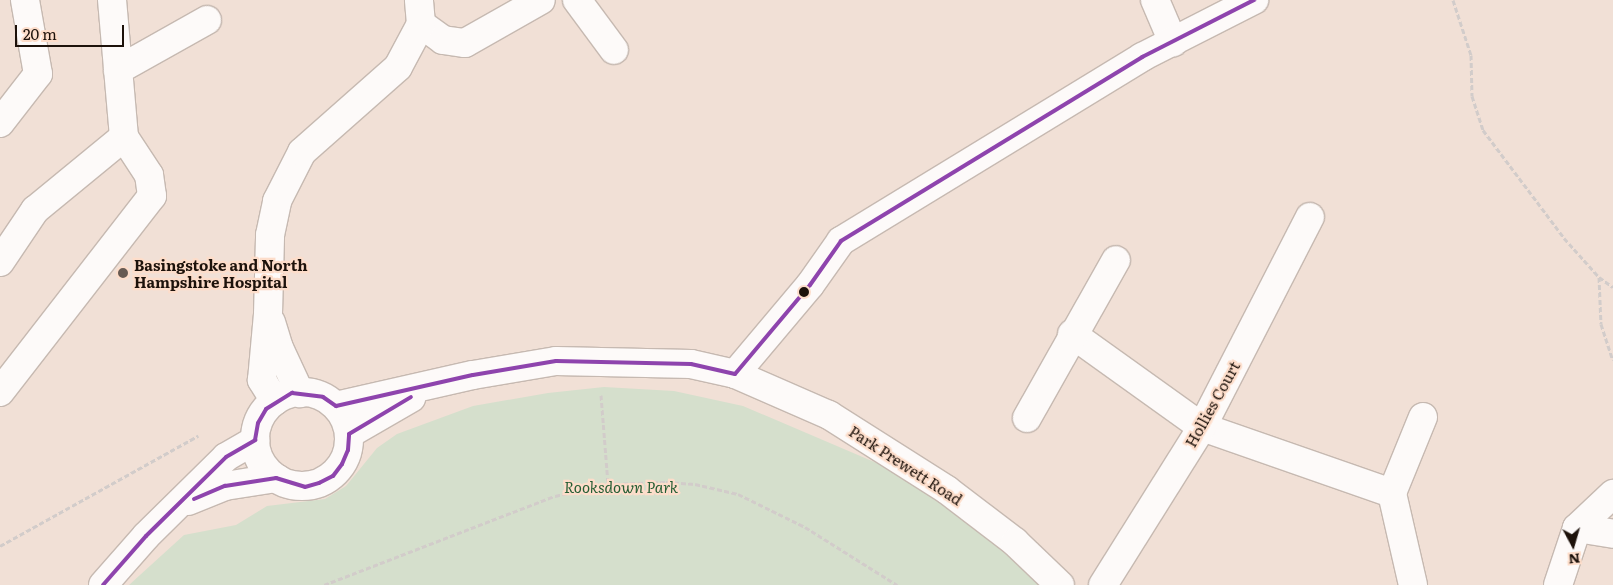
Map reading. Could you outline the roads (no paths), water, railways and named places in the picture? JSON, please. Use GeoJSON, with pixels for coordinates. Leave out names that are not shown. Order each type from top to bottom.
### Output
{"type":"FeatureCollection","features":[{"type":"Feature","properties":{"kind":"street"},"geometry":{"type":"LineString","coordinates":[[0,123],[38,74],[25,0]]}},
{"type":"Feature","properties":{"kind":"street"},"geometry":{"type":"LineString","coordinates":[[420,12],[443,40],[464,44],[542,0]]}},
{"type":"Feature","properties":{"kind":"street"},"geometry":{"type":"LineString","coordinates":[[577,0],[614,50]]}},
{"type":"Feature","properties":{"kind":"street"},"geometry":{"type":"LineString","coordinates":[[1155,0],[1172,42]]}},
{"type":"Feature","properties":{"kind":"street"},"geometry":{"type":"LineString","coordinates":[[735,374],[810,285],[842,241],[1142,57],[1254,0]]}},
{"type":"Feature","properties":{"kind":"street"},"geometry":{"type":"LineString","coordinates":[[0,392],[152,196],[150,175],[124,137],[114,1]]}},
{"type":"Feature","properties":{"kind":"street"},"geometry":{"type":"LineString","coordinates":[[275,401],[262,380],[268,314],[270,235],[277,201],[289,172],[316,137],[387,79],[407,52],[420,12]]}},
{"type":"Feature","properties":{"kind":"street"},"geometry":{"type":"LineString","coordinates":[[118,70],[207,20]]}},
{"type":"Feature","properties":{"kind":"street"},"geometry":{"type":"LineString","coordinates":[[0,262],[35,210],[124,137]]}},
{"type":"Feature","properties":{"kind":"street","name":"Hollies Court"},"geometry":{"type":"LineString","coordinates":[[1103,585],[1202,427],[1310,217]]}},
{"type":"Feature","properties":{"kind":"street"},"geometry":{"type":"LineString","coordinates":[[1027,418],[1072,334],[1116,260]]}},
{"type":"Feature","properties":{"kind":"street"},"geometry":{"type":"LineString","coordinates":[[268,314],[279,348],[300,392]]}},
{"type":"Feature","properties":{"kind":"street"},"geometry":{"type":"LineString","coordinates":[[1072,334],[1202,427],[1392,493]]}},
{"type":"Feature","properties":{"kind":"street","name":"Park Prewett Road"},"geometry":{"type":"LineString","coordinates":[[336,406],[473,375],[556,362],[692,364],[735,374],[829,415],[947,490],[1015,542],[1060,585]]}},
{"type":"Feature","properties":{"kind":"street","name":"Park Prewett Road"},"geometry":{"type":"LineString","coordinates":[[349,434],[403,400],[473,375]]}},
{"type":"Feature","properties":{"kind":"street"},"geometry":{"type":"LineString","coordinates":[[166,517],[209,491],[276,478],[304,486],[333,476],[348,450],[349,434],[336,406],[323,397],[300,392],[292,393],[275,401],[266,409],[258,423],[255,440],[257,454],[276,478]]}},
{"type":"Feature","properties":{"kind":"street"},"geometry":{"type":"LineString","coordinates":[[1413,585],[1392,493],[1423,417]]}},
{"type":"Feature","properties":{"kind":"street"},"geometry":{"type":"LineString","coordinates":[[104,585],[166,517],[226,457],[255,440]]}},
{"type":"Feature","properties":{"kind":"street"},"geometry":{"type":"LineString","coordinates":[[1558,585],[1577,528],[1613,494]]}},
{"type":"Feature","properties":{"kind":"street"},"geometry":{"type":"LineString","coordinates":[[1577,528],[1613,534]]}},
{"type":"Feature","properties":{"kind":"place","name":"Basingstoke and North Hampshire Hospital"},"geometry":{"type":"Point","coordinates":[123,273]}},
{"type":"Feature","properties":{"kind":"park label","name":"Rooksdown Park"},"geometry":{"type":"Point","coordinates":[621,487]}}]}
